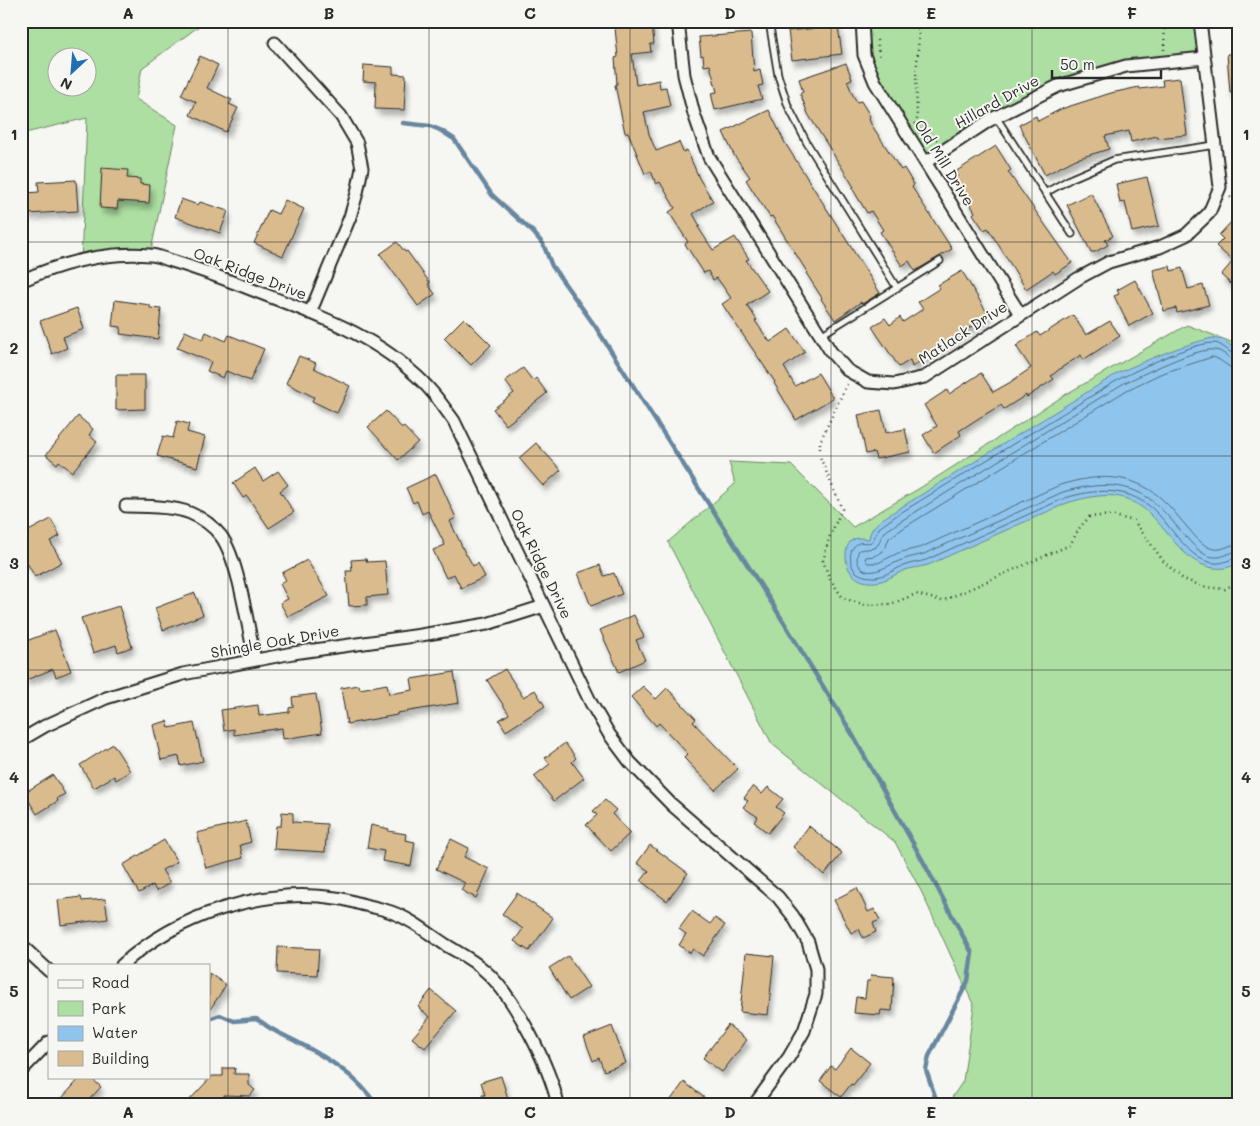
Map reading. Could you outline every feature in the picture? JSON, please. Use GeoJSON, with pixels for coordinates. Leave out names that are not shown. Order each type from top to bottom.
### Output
{"type":"FeatureCollection","features":[{"type":"Feature","properties":{"kind":"street","name":"Matlack Drive"},"geometry":{"type":"LineString","coordinates":[[678,21],[684,76],[694,114],[709,157],[831,352],[847,370],[868,382],[894,384],[925,377],[1020,314],[1079,278],[1109,262],[1160,247],[1186,235],[1209,213],[1220,187],[1200,21]]}},
{"type":"Feature","properties":{"kind":"street","name":"Old Mill Drive"},"geometry":{"type":"LineString","coordinates":[[862,21],[864,54],[875,82],[1020,314]]}},
{"type":"Feature","properties":{"kind":"street"},"geometry":{"type":"LineString","coordinates":[[275,43],[341,116],[357,143],[362,168],[350,218],[310,313]]}},
{"type":"Feature","properties":{"kind":"street","name":"Hillard Drive"},"geometry":{"type":"LineString","coordinates":[[926,162],[996,117],[1058,86],[1126,66],[1204,58]]}},
{"type":"Feature","properties":{"kind":"street","name":"Oak Ridge Drive"},"geometry":{"type":"LineString","coordinates":[[21,281],[43,271],[78,260],[128,254],[152,255],[201,269],[332,322],[377,346],[412,371],[433,393],[454,420],[591,703],[609,734],[630,762],[671,804],[778,897],[794,916],[808,942],[816,969],[816,994],[804,1031],[789,1057],[754,1105]]}},
{"type":"Feature","properties":{"kind":"street"},"geometry":{"type":"LineString","coordinates":[[126,506],[157,507],[189,512],[210,524],[221,536],[229,551],[240,589],[255,660]]}},
{"type":"Feature","properties":{"kind":"street","name":"Shingle Oak Drive"},"geometry":{"type":"LineString","coordinates":[[21,740],[45,726],[106,698],[183,674],[293,653],[487,624],[544,606]]}},
{"type":"Feature","properties":{"kind":"street"},"geometry":{"type":"LineString","coordinates":[[123,964],[138,950],[187,921],[219,909],[258,899],[308,896],[336,898],[390,911],[409,920],[484,970],[502,987],[538,1050],[558,1105]]}},
{"type":"Feature","properties":{"kind":"street"},"geometry":{"type":"LineString","coordinates":[[21,945],[48,970]]}},
{"type":"Feature","properties":{"kind":"street"},"geometry":{"type":"LineString","coordinates":[[21,1071],[48,1043]]}},
{"type":"Feature","properties":{"kind":"lane"},"geometry":{"type":"LineString","coordinates":[[769,21],[778,75],[788,106],[807,143],[897,288]]}},
{"type":"Feature","properties":{"kind":"lane"},"geometry":{"type":"LineString","coordinates":[[996,117],[1072,234]]}},
{"type":"Feature","properties":{"kind":"lane"},"geometry":{"type":"LineString","coordinates":[[1045,193],[1072,178],[1114,160],[1215,145]]}},
{"type":"Feature","properties":{"kind":"lane"},"geometry":{"type":"LineString","coordinates":[[821,335],[940,261]]}},
{"type":"Feature","properties":{"kind":"path"},"geometry":{"type":"LineString","coordinates":[[915,125],[917,122],[918,21]]}},
{"type":"Feature","properties":{"kind":"path"},"geometry":{"type":"LineString","coordinates":[[1164,50],[1165,21]]}},
{"type":"Feature","properties":{"kind":"path"},"geometry":{"type":"LineString","coordinates":[[877,38],[881,63]]}},
{"type":"Feature","properties":{"kind":"path"},"geometry":{"type":"LineString","coordinates":[[1156,51],[1172,49]]}},
{"type":"Feature","properties":{"kind":"path"},"geometry":{"type":"LineString","coordinates":[[910,117],[918,130]]}},
{"type":"Feature","properties":{"kind":"path"},"geometry":{"type":"LineString","coordinates":[[922,136],[929,140],[940,136]]}},
{"type":"Feature","properties":{"kind":"path"},"geometry":{"type":"LineString","coordinates":[[847,370],[848,382],[842,400],[820,442],[820,457],[842,509],[829,538],[823,561],[830,580],[843,598],[865,605],[891,604],[916,594],[942,601],[1070,545],[1080,527],[1090,517],[1111,515],[1134,521],[1164,562],[1183,579],[1205,587],[1225,588],[1239,581]]}},
{"type":"Feature","properties":{"kind":"green space"},"geometry":{"type":"Polygon","coordinates":[[[21,21],[206,21],[142,68],[136,99],[177,125],[149,260],[81,262],[87,118],[21,134],[21,21]]]}},
{"type":"Feature","properties":{"kind":"green space"},"geometry":{"type":"Polygon","coordinates":[[[862,21],[1200,21],[1204,58],[1126,66],[1058,86],[926,162],[875,82],[862,21]]]}},
{"type":"Feature","properties":{"kind":"green space"},"geometry":{"type":"Polygon","coordinates":[[[1187,325],[1239,345],[1239,1105],[947,1105],[963,1081],[974,1006],[922,893],[895,842],[772,744],[668,542],[735,484],[729,462],[791,465],[853,527],[920,488],[1068,393],[1187,325]]]}},
{"type":"Feature","properties":{"kind":"water"},"geometry":{"type":"Polygon","coordinates":[[[1212,338],[1224,340],[1239,353],[1239,561],[1233,565],[1214,568],[1195,561],[1179,547],[1144,509],[1124,498],[1100,496],[1067,503],[928,565],[905,570],[884,580],[876,582],[864,581],[854,576],[848,568],[846,556],[850,543],[857,538],[869,539],[872,530],[886,516],[1118,373],[1176,349],[1212,338]]]}},
{"type":"Feature","properties":{"kind":"building"},"geometry":{"type":"Polygon","coordinates":[[[652,24],[654,44],[650,44],[651,52],[632,54],[636,85],[659,80],[660,88],[666,87],[670,106],[644,112],[649,134],[656,151],[679,142],[683,152],[687,150],[699,178],[713,201],[693,214],[700,226],[698,227],[713,250],[735,237],[749,259],[746,260],[768,291],[747,305],[757,320],[755,321],[770,342],[789,329],[805,352],[784,367],[795,386],[818,373],[833,398],[796,420],[775,382],[722,304],[731,298],[717,278],[713,280],[708,271],[704,273],[685,244],[688,242],[669,212],[675,208],[660,182],[656,184],[651,171],[645,174],[628,132],[625,133],[615,85],[617,84],[615,58],[618,57],[615,28],[652,24]]]}},
{"type":"Feature","properties":{"kind":"building"},"geometry":{"type":"Polygon","coordinates":[[[838,26],[842,54],[792,60],[788,31],[838,26]]]}},
{"type":"Feature","properties":{"kind":"building"},"geometry":{"type":"Polygon","coordinates":[[[751,33],[754,72],[760,70],[763,85],[758,86],[762,99],[715,110],[711,93],[717,92],[710,65],[704,66],[699,37],[751,33]]]}},
{"type":"Feature","properties":{"kind":"building"},"geometry":{"type":"Polygon","coordinates":[[[1227,54],[1239,54],[1239,92],[1230,93],[1227,54]]]}},
{"type":"Feature","properties":{"kind":"building"},"geometry":{"type":"Polygon","coordinates":[[[200,56],[218,65],[207,88],[232,100],[229,104],[238,108],[226,132],[190,115],[196,102],[181,95],[200,56]]]}},
{"type":"Feature","properties":{"kind":"building"},"geometry":{"type":"Polygon","coordinates":[[[846,63],[852,79],[847,81],[853,95],[857,102],[861,101],[870,116],[871,124],[901,170],[904,168],[914,185],[912,187],[952,249],[915,271],[909,261],[902,266],[880,232],[883,230],[871,211],[867,213],[852,188],[854,187],[808,114],[800,93],[803,92],[799,79],[846,63]]]}},
{"type":"Feature","properties":{"kind":"building"},"geometry":{"type":"Polygon","coordinates":[[[364,65],[393,67],[393,74],[406,75],[404,110],[375,109],[376,82],[363,81],[364,65]]]}},
{"type":"Feature","properties":{"kind":"building"},"geometry":{"type":"Polygon","coordinates":[[[1180,78],[1187,135],[1157,138],[1157,136],[1131,142],[1129,131],[1105,136],[1109,149],[1076,159],[1045,175],[1019,125],[1036,116],[1038,121],[1061,109],[1111,93],[1139,87],[1140,89],[1163,86],[1162,80],[1180,78]]]}},
{"type":"Feature","properties":{"kind":"building"},"geometry":{"type":"Polygon","coordinates":[[[769,110],[785,143],[880,293],[862,304],[861,302],[835,320],[772,216],[770,217],[746,180],[750,177],[734,155],[723,132],[769,110]]]}},
{"type":"Feature","properties":{"kind":"building"},"geometry":{"type":"Polygon","coordinates":[[[996,146],[1011,170],[1008,172],[1072,263],[1055,274],[1053,271],[1026,289],[988,228],[984,230],[973,214],[975,212],[955,179],[958,176],[955,172],[996,146]]]}},
{"type":"Feature","properties":{"kind":"building"},"geometry":{"type":"Polygon","coordinates":[[[102,168],[128,170],[127,178],[140,179],[140,184],[150,185],[149,203],[118,201],[117,209],[100,208],[102,168]]]}},
{"type":"Feature","properties":{"kind":"building"},"geometry":{"type":"Polygon","coordinates":[[[1147,177],[1159,226],[1132,232],[1125,202],[1120,203],[1116,184],[1147,177]]]}},
{"type":"Feature","properties":{"kind":"building"},"geometry":{"type":"Polygon","coordinates":[[[76,180],[78,211],[27,214],[26,193],[39,192],[38,182],[76,180]]]}},
{"type":"Feature","properties":{"kind":"building"},"geometry":{"type":"Polygon","coordinates":[[[1091,193],[1113,236],[1105,240],[1108,245],[1095,252],[1091,252],[1067,205],[1091,193]]]}},
{"type":"Feature","properties":{"kind":"building"},"geometry":{"type":"Polygon","coordinates":[[[181,199],[198,205],[200,202],[228,211],[220,233],[175,217],[181,199]]]}},
{"type":"Feature","properties":{"kind":"building"},"geometry":{"type":"Polygon","coordinates":[[[285,200],[304,209],[283,256],[254,243],[269,210],[278,214],[285,200]]]}},
{"type":"Feature","properties":{"kind":"building"},"geometry":{"type":"Polygon","coordinates":[[[1232,221],[1239,227],[1239,291],[1221,275],[1233,261],[1216,246],[1223,239],[1219,235],[1232,221]]]}},
{"type":"Feature","properties":{"kind":"building"},"geometry":{"type":"Polygon","coordinates":[[[397,242],[405,252],[407,251],[430,283],[428,284],[435,294],[418,306],[380,254],[397,242]]]}},
{"type":"Feature","properties":{"kind":"building"},"geometry":{"type":"Polygon","coordinates":[[[1170,266],[1171,271],[1182,268],[1188,289],[1203,285],[1209,305],[1177,313],[1176,308],[1164,311],[1153,270],[1170,266]]]}},
{"type":"Feature","properties":{"kind":"building"},"geometry":{"type":"Polygon","coordinates":[[[962,271],[989,316],[912,367],[910,360],[899,367],[872,327],[885,318],[890,325],[900,317],[903,322],[923,309],[918,302],[940,288],[938,285],[962,271]]]}},
{"type":"Feature","properties":{"kind":"building"},"geometry":{"type":"Polygon","coordinates":[[[1135,280],[1153,313],[1129,326],[1114,296],[1119,294],[1117,290],[1135,280]]]}},
{"type":"Feature","properties":{"kind":"building"},"geometry":{"type":"Polygon","coordinates":[[[115,300],[150,305],[150,308],[161,309],[158,339],[120,334],[121,327],[112,326],[115,300]]]}},
{"type":"Feature","properties":{"kind":"building"},"geometry":{"type":"Polygon","coordinates":[[[77,308],[84,329],[63,337],[67,348],[52,354],[40,321],[77,308]]]}},
{"type":"Feature","properties":{"kind":"building"},"geometry":{"type":"Polygon","coordinates":[[[1073,315],[1086,335],[1110,321],[1120,336],[1083,360],[1081,355],[1061,368],[1051,376],[1054,379],[1027,397],[1026,395],[1004,409],[1001,405],[979,418],[959,431],[961,435],[934,453],[923,435],[937,426],[924,405],[947,390],[949,394],[981,373],[993,392],[1009,383],[1031,368],[1016,346],[1037,332],[1040,336],[1073,315]]]}},
{"type":"Feature","properties":{"kind":"building"},"geometry":{"type":"Polygon","coordinates":[[[464,318],[491,345],[471,365],[444,338],[464,318]]]}},
{"type":"Feature","properties":{"kind":"building"},"geometry":{"type":"Polygon","coordinates":[[[185,331],[203,339],[206,332],[226,341],[229,335],[264,349],[250,381],[226,371],[223,378],[207,371],[211,362],[177,348],[185,331]]]}},
{"type":"Feature","properties":{"kind":"building"},"geometry":{"type":"Polygon","coordinates":[[[299,356],[316,363],[314,368],[350,386],[337,413],[312,401],[314,397],[286,383],[299,356]]]}},
{"type":"Feature","properties":{"kind":"building"},"geometry":{"type":"Polygon","coordinates":[[[523,368],[533,381],[536,378],[547,393],[506,425],[493,409],[514,393],[505,381],[523,368]]]}},
{"type":"Feature","properties":{"kind":"building"},"geometry":{"type":"Polygon","coordinates":[[[116,375],[145,375],[145,409],[116,410],[116,375]]]}},
{"type":"Feature","properties":{"kind":"building"},"geometry":{"type":"Polygon","coordinates":[[[881,410],[886,433],[905,429],[910,452],[876,459],[874,452],[866,454],[858,415],[881,410]]]}},
{"type":"Feature","properties":{"kind":"building"},"geometry":{"type":"Polygon","coordinates":[[[386,411],[418,442],[398,460],[368,427],[386,411]]]}},
{"type":"Feature","properties":{"kind":"building"},"geometry":{"type":"Polygon","coordinates":[[[78,416],[93,429],[89,435],[97,442],[72,472],[59,461],[57,464],[46,455],[78,416]]]}},
{"type":"Feature","properties":{"kind":"building"},"geometry":{"type":"Polygon","coordinates":[[[177,421],[189,424],[187,432],[205,437],[197,467],[157,456],[163,436],[173,438],[177,421]]]}},
{"type":"Feature","properties":{"kind":"building"},"geometry":{"type":"Polygon","coordinates":[[[536,443],[561,470],[543,486],[519,458],[536,443]]]}},
{"type":"Feature","properties":{"kind":"building"},"geometry":{"type":"Polygon","coordinates":[[[255,468],[263,481],[278,471],[288,485],[280,491],[294,512],[269,528],[247,496],[243,498],[233,483],[255,468]]]}},
{"type":"Feature","properties":{"kind":"building"},"geometry":{"type":"Polygon","coordinates":[[[436,474],[456,518],[450,521],[466,555],[473,566],[478,563],[485,577],[461,588],[454,574],[446,578],[433,550],[445,545],[428,511],[422,514],[417,501],[413,503],[406,488],[436,474]]]}},
{"type":"Feature","properties":{"kind":"building"},"geometry":{"type":"Polygon","coordinates":[[[51,519],[60,536],[50,541],[62,562],[35,577],[21,552],[21,535],[51,519]]]}},
{"type":"Feature","properties":{"kind":"building"},"geometry":{"type":"Polygon","coordinates":[[[366,559],[367,562],[385,561],[388,595],[367,597],[367,605],[349,606],[346,571],[352,571],[351,560],[366,559]]]}},
{"type":"Feature","properties":{"kind":"building"},"geometry":{"type":"Polygon","coordinates":[[[307,560],[329,596],[288,617],[280,603],[288,599],[280,584],[286,580],[282,573],[307,560]]]}},
{"type":"Feature","properties":{"kind":"building"},"geometry":{"type":"Polygon","coordinates":[[[600,565],[604,576],[614,573],[622,594],[591,606],[578,573],[600,565]]]}},
{"type":"Feature","properties":{"kind":"building"},"geometry":{"type":"Polygon","coordinates":[[[195,593],[203,615],[163,630],[155,608],[195,593]]]}},
{"type":"Feature","properties":{"kind":"building"},"geometry":{"type":"Polygon","coordinates":[[[119,606],[132,647],[118,652],[116,645],[93,653],[81,618],[119,606]]]}},
{"type":"Feature","properties":{"kind":"building"},"geometry":{"type":"Polygon","coordinates":[[[634,615],[644,637],[636,640],[645,660],[619,672],[600,630],[634,615]]]}},
{"type":"Feature","properties":{"kind":"building"},"geometry":{"type":"Polygon","coordinates":[[[55,630],[71,671],[56,677],[53,669],[26,680],[21,668],[21,643],[55,630]]]}},
{"type":"Feature","properties":{"kind":"building"},"geometry":{"type":"Polygon","coordinates":[[[505,669],[523,697],[535,690],[545,706],[506,731],[499,720],[509,714],[487,680],[505,669]]]}},
{"type":"Feature","properties":{"kind":"building"},"geometry":{"type":"Polygon","coordinates":[[[454,672],[459,703],[397,713],[397,715],[347,724],[341,688],[359,685],[360,689],[387,684],[389,694],[413,690],[411,679],[454,672]]]}},
{"type":"Feature","properties":{"kind":"building"},"geometry":{"type":"Polygon","coordinates":[[[643,686],[656,699],[667,688],[696,719],[693,722],[738,769],[715,790],[684,758],[688,754],[659,723],[656,726],[631,697],[643,686]]]}},
{"type":"Feature","properties":{"kind":"building"},"geometry":{"type":"Polygon","coordinates":[[[316,694],[322,733],[283,739],[282,728],[234,735],[234,729],[224,731],[221,710],[258,705],[259,716],[289,712],[289,708],[293,707],[292,697],[316,694]]]}},
{"type":"Feature","properties":{"kind":"building"},"geometry":{"type":"Polygon","coordinates":[[[167,721],[169,728],[194,723],[203,761],[181,766],[179,756],[161,760],[153,725],[167,721]]]}},
{"type":"Feature","properties":{"kind":"building"},"geometry":{"type":"Polygon","coordinates":[[[565,743],[576,758],[572,762],[584,778],[554,801],[534,776],[550,764],[545,758],[565,743]]]}},
{"type":"Feature","properties":{"kind":"building"},"geometry":{"type":"Polygon","coordinates":[[[113,744],[130,771],[116,780],[114,776],[94,788],[80,765],[113,744]]]}},
{"type":"Feature","properties":{"kind":"building"},"geometry":{"type":"Polygon","coordinates":[[[53,775],[65,794],[57,798],[58,801],[37,814],[24,793],[53,775]]]}},
{"type":"Feature","properties":{"kind":"building"},"geometry":{"type":"Polygon","coordinates":[[[753,786],[762,794],[768,787],[783,799],[776,807],[784,813],[768,833],[754,822],[758,817],[743,807],[748,801],[744,798],[753,786]]]}},
{"type":"Feature","properties":{"kind":"building"},"geometry":{"type":"Polygon","coordinates":[[[605,800],[616,810],[612,814],[630,833],[611,851],[586,825],[597,815],[593,811],[605,800]]]}},
{"type":"Feature","properties":{"kind":"building"},"geometry":{"type":"Polygon","coordinates":[[[282,812],[293,813],[293,822],[327,824],[325,852],[274,849],[276,826],[281,826],[282,812]]]}},
{"type":"Feature","properties":{"kind":"building"},"geometry":{"type":"Polygon","coordinates":[[[246,821],[251,842],[240,845],[243,858],[206,868],[197,833],[246,821]]]}},
{"type":"Feature","properties":{"kind":"building"},"geometry":{"type":"Polygon","coordinates":[[[371,825],[389,829],[388,831],[406,834],[405,840],[415,842],[411,866],[382,861],[384,851],[367,848],[371,825]]]}},
{"type":"Feature","properties":{"kind":"building"},"geometry":{"type":"Polygon","coordinates":[[[809,826],[842,853],[824,875],[793,847],[809,826]]]}},
{"type":"Feature","properties":{"kind":"building"},"geometry":{"type":"Polygon","coordinates":[[[451,839],[469,848],[464,857],[489,869],[476,898],[461,890],[465,883],[436,869],[451,839]]]}},
{"type":"Feature","properties":{"kind":"building"},"geometry":{"type":"Polygon","coordinates":[[[164,840],[177,862],[162,870],[170,883],[156,891],[153,885],[139,893],[123,865],[164,840]]]}},
{"type":"Feature","properties":{"kind":"building"},"geometry":{"type":"Polygon","coordinates":[[[650,845],[688,873],[667,901],[641,881],[649,871],[637,863],[650,845]]]}},
{"type":"Feature","properties":{"kind":"building"},"geometry":{"type":"Polygon","coordinates":[[[857,888],[868,912],[874,909],[880,920],[873,923],[876,932],[863,938],[859,929],[851,933],[834,900],[857,888]]]}},
{"type":"Feature","properties":{"kind":"building"},"geometry":{"type":"Polygon","coordinates":[[[517,893],[553,918],[529,951],[514,941],[523,929],[502,914],[517,893]]]}},
{"type":"Feature","properties":{"kind":"building"},"geometry":{"type":"Polygon","coordinates":[[[81,897],[82,901],[105,899],[108,919],[61,925],[58,900],[81,897]]]}},
{"type":"Feature","properties":{"kind":"building"},"geometry":{"type":"Polygon","coordinates":[[[692,911],[710,924],[715,918],[725,925],[703,956],[693,949],[690,953],[679,945],[686,934],[679,929],[692,911]]]}},
{"type":"Feature","properties":{"kind":"building"},"geometry":{"type":"Polygon","coordinates":[[[278,947],[319,949],[317,975],[277,973],[278,947]]]}},
{"type":"Feature","properties":{"kind":"building"},"geometry":{"type":"Polygon","coordinates":[[[746,953],[774,956],[768,1015],[740,1012],[746,953]]]}},
{"type":"Feature","properties":{"kind":"building"},"geometry":{"type":"Polygon","coordinates":[[[568,956],[589,987],[569,1000],[549,968],[568,956]]]}},
{"type":"Feature","properties":{"kind":"building"},"geometry":{"type":"Polygon","coordinates":[[[210,974],[226,985],[210,1009],[210,974]]]}},
{"type":"Feature","properties":{"kind":"building"},"geometry":{"type":"Polygon","coordinates":[[[871,975],[894,977],[892,1011],[881,1010],[880,1015],[854,1013],[856,997],[865,998],[867,981],[870,981],[871,975]]]}},
{"type":"Feature","properties":{"kind":"building"},"geometry":{"type":"Polygon","coordinates":[[[431,990],[456,1011],[425,1048],[412,1038],[430,1017],[418,1007],[431,990]]]}},
{"type":"Feature","properties":{"kind":"building"},"geometry":{"type":"Polygon","coordinates":[[[728,1025],[747,1040],[722,1072],[703,1058],[728,1025]]]}},
{"type":"Feature","properties":{"kind":"building"},"geometry":{"type":"Polygon","coordinates":[[[612,1026],[626,1063],[604,1071],[599,1058],[593,1061],[584,1037],[612,1026]]]}},
{"type":"Feature","properties":{"kind":"building"},"geometry":{"type":"Polygon","coordinates":[[[851,1048],[870,1063],[841,1097],[820,1081],[831,1066],[835,1069],[851,1048]]]}},
{"type":"Feature","properties":{"kind":"building"},"geometry":{"type":"Polygon","coordinates":[[[223,1068],[235,1068],[234,1074],[249,1074],[249,1085],[255,1090],[250,1096],[224,1095],[224,1104],[185,1105],[212,1076],[223,1076],[223,1068]]]}},
{"type":"Feature","properties":{"kind":"building"},"geometry":{"type":"Polygon","coordinates":[[[501,1076],[510,1105],[485,1105],[482,1095],[485,1095],[481,1082],[501,1076]]]}},
{"type":"Feature","properties":{"kind":"building"},"geometry":{"type":"Polygon","coordinates":[[[80,1078],[91,1078],[101,1087],[84,1105],[69,1105],[62,1098],[80,1078]]]}},
{"type":"Feature","properties":{"kind":"building"},"geometry":{"type":"Polygon","coordinates":[[[684,1082],[714,1105],[667,1105],[684,1082]]]}},
{"type":"Feature","properties":{"kind":"waterway"},"geometry":{"type":"LineString","coordinates":[[403,123],[430,126],[454,139],[492,195],[533,232],[543,244],[552,266],[595,326],[775,608],[851,732],[924,863],[972,953],[968,981],[929,1056],[926,1070],[938,1105]]}},
{"type":"Feature","properties":{"kind":"waterway"},"geometry":{"type":"LineString","coordinates":[[210,1019],[220,1015],[234,1021],[256,1019],[341,1068],[360,1085],[376,1105]]}}]}
